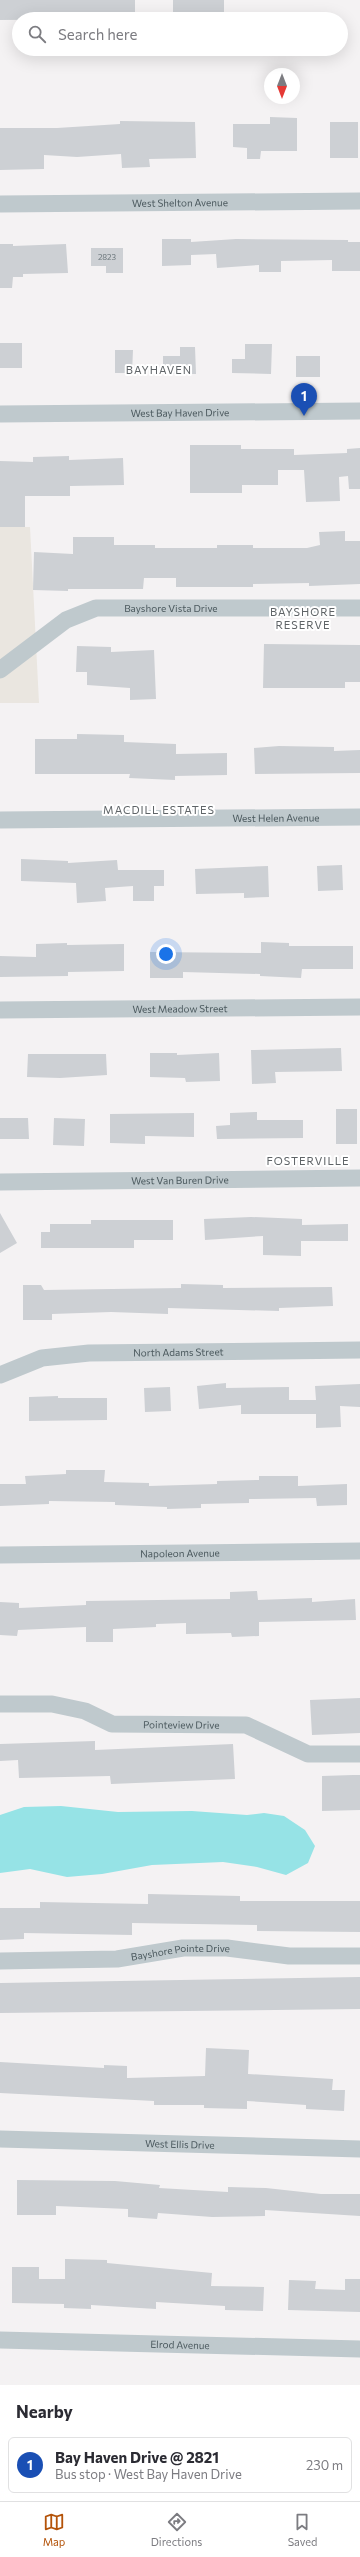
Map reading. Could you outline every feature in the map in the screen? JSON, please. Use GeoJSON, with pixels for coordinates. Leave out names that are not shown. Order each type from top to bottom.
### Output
{"type":"FeatureCollection","features":[{"type":"Feature","properties":{"kind":"street","name":"West Shelton Avenue"},"geometry":{"type":"LineString","coordinates":[[0,204],[360,201]]}},
{"type":"Feature","properties":{"kind":"street","name":"West Bay Haven Drive"},"geometry":{"type":"LineString","coordinates":[[0,414],[360,411]]}},
{"type":"Feature","properties":{"kind":"street","name":"Bayshore Vista Drive"},"geometry":{"type":"LineString","coordinates":[[0,670],[66,620],[96,608],[360,608]]}},
{"type":"Feature","properties":{"kind":"street","name":"West Helen Avenue"},"geometry":{"type":"LineString","coordinates":[[0,820],[360,817]]}},
{"type":"Feature","properties":{"kind":"street","name":"West Meadow Street"},"geometry":{"type":"LineString","coordinates":[[0,1010],[360,1007]]}},
{"type":"Feature","properties":{"kind":"street","name":"West Van Buren Drive"},"geometry":{"type":"LineString","coordinates":[[0,1182],[360,1178]]}},
{"type":"Feature","properties":{"kind":"street","name":"North Adams Street"},"geometry":{"type":"LineString","coordinates":[[0,1375],[42,1358],[89,1353],[360,1350]]}},
{"type":"Feature","properties":{"kind":"street","name":"Napoleon Avenue"},"geometry":{"type":"LineString","coordinates":[[0,1555],[360,1551]]}},
{"type":"Feature","properties":{"kind":"street","name":"Pointeview Drive"},"geometry":{"type":"LineString","coordinates":[[0,1704],[52,1704],[85,1711],[112,1724],[246,1725],[308,1754],[360,1754]]}},
{"type":"Feature","properties":{"kind":"street","name":"Bayshore Pointe Drive"},"geometry":{"type":"LineString","coordinates":[[0,1961],[117,1959],[183,1948],[227,1948],[289,1956],[360,1956]]}},
{"type":"Feature","properties":{"kind":"street","name":"West Ellis Drive"},"geometry":{"type":"LineString","coordinates":[[0,2139],[360,2149]]}},
{"type":"Feature","properties":{"kind":"street","name":"Elrod Avenue"},"geometry":{"type":"LineString","coordinates":[[0,2340],[360,2348]]}},
{"type":"Feature","properties":{"kind":"shaded area"},"geometry":{"type":"Polygon","coordinates":[[[0,527],[30,527],[39,703],[0,703],[0,527]]]}},
{"type":"Feature","properties":{"kind":"water"},"geometry":{"type":"Polygon","coordinates":[[[61,1806],[118,1812],[192,1811],[247,1815],[264,1813],[284,1816],[305,1830],[315,1846],[308,1863],[286,1875],[257,1867],[223,1862],[152,1865],[102,1874],[67,1877],[30,1869],[0,1873],[0,1815],[24,1807],[61,1806]]]}},
{"type":"Feature","properties":{"kind":"building"},"geometry":{"type":"Polygon","coordinates":[[[0,0],[135,0],[135,12],[12,12],[12,20],[0,20],[0,0]]]}},
{"type":"Feature","properties":{"kind":"building"},"geometry":{"type":"Polygon","coordinates":[[[173,0],[224,0],[224,12],[173,12],[173,0]]]}},
{"type":"Feature","properties":{"kind":"building"},"geometry":{"type":"Polygon","coordinates":[[[270,117],[297,118],[297,151],[261,151],[260,159],[247,159],[247,148],[233,147],[233,124],[270,124],[270,117]]]}},
{"type":"Feature","properties":{"kind":"building"},"geometry":{"type":"Polygon","coordinates":[[[120,121],[195,122],[196,158],[149,159],[150,167],[122,168],[121,154],[77,157],[44,155],[44,169],[0,170],[0,128],[57,128],[120,124],[120,121]]]}},
{"type":"Feature","properties":{"kind":"building"},"geometry":{"type":"Polygon","coordinates":[[[330,122],[358,122],[358,158],[330,158],[330,122]]]}},
{"type":"Feature","properties":{"kind":"building"},"geometry":{"type":"Polygon","coordinates":[[[162,239],[191,239],[191,242],[236,239],[348,240],[348,242],[360,242],[360,271],[332,271],[332,260],[281,261],[281,272],[259,272],[259,265],[217,268],[216,254],[191,255],[191,265],[162,266],[162,239]]]}},
{"type":"Feature","properties":{"kind":"building"},"geometry":{"type":"Polygon","coordinates":[[[0,244],[13,244],[13,246],[66,244],[68,273],[23,274],[23,277],[13,277],[12,288],[0,288],[0,244]]]}},
{"type":"Feature","properties":{"kind":"building"},"geometry":{"type":"Polygon","coordinates":[[[91,248],[123,248],[123,273],[106,273],[106,266],[91,266],[91,248]]]}},
{"type":"Feature","properties":{"kind":"building"},"geometry":{"type":"Polygon","coordinates":[[[0,343],[22,343],[22,368],[0,368],[0,343]]]}},
{"type":"Feature","properties":{"kind":"building"},"geometry":{"type":"Polygon","coordinates":[[[245,344],[272,344],[271,374],[232,373],[232,359],[245,359],[245,344]]]}},
{"type":"Feature","properties":{"kind":"building"},"geometry":{"type":"Polygon","coordinates":[[[180,347],[195,347],[196,374],[163,374],[163,356],[180,356],[180,347]]]}},
{"type":"Feature","properties":{"kind":"building"},"geometry":{"type":"Polygon","coordinates":[[[115,350],[133,350],[132,373],[115,373],[115,350]]]}},
{"type":"Feature","properties":{"kind":"building"},"geometry":{"type":"Polygon","coordinates":[[[296,356],[320,356],[320,377],[296,377],[296,356]]]}},
{"type":"Feature","properties":{"kind":"building"},"geometry":{"type":"Polygon","coordinates":[[[190,445],[241,445],[241,449],[294,449],[294,455],[347,453],[347,449],[360,448],[360,489],[349,489],[348,476],[339,477],[340,501],[306,502],[304,470],[278,470],[278,485],[242,485],[242,493],[190,493],[190,445]]]}},
{"type":"Feature","properties":{"kind":"building"},"geometry":{"type":"Polygon","coordinates":[[[69,456],[69,460],[123,458],[124,485],[70,486],[70,496],[25,496],[25,527],[0,527],[0,461],[33,462],[33,457],[69,456]]]}},
{"type":"Feature","properties":{"kind":"building"},"geometry":{"type":"Polygon","coordinates":[[[345,531],[345,541],[360,541],[360,584],[309,586],[309,583],[253,584],[253,587],[176,587],[176,578],[144,578],[143,589],[68,589],[68,591],[33,590],[34,552],[73,554],[73,537],[114,537],[114,545],[155,545],[155,548],[217,548],[217,545],[253,545],[253,548],[307,548],[320,545],[319,532],[345,531]]]}},
{"type":"Feature","properties":{"kind":"building"},"geometry":{"type":"Polygon","coordinates":[[[264,644],[360,645],[360,682],[345,682],[345,688],[263,688],[264,644]]]}},
{"type":"Feature","properties":{"kind":"building"},"geometry":{"type":"Polygon","coordinates":[[[77,646],[111,647],[111,652],[154,650],[156,699],[130,700],[130,688],[87,685],[87,672],[76,672],[77,646]]]}},
{"type":"Feature","properties":{"kind":"building"},"geometry":{"type":"Polygon","coordinates":[[[77,734],[124,735],[124,742],[176,744],[176,754],[227,753],[227,775],[175,776],[175,780],[129,778],[130,774],[35,774],[35,739],[77,739],[77,734]]]}},
{"type":"Feature","properties":{"kind":"building"},"geometry":{"type":"Polygon","coordinates":[[[279,746],[334,747],[334,751],[360,750],[360,773],[255,774],[254,748],[279,746]]]}},
{"type":"Feature","properties":{"kind":"building"},"geometry":{"type":"Polygon","coordinates":[[[21,859],[68,861],[68,863],[117,860],[118,870],[164,870],[164,886],[154,886],[154,901],[133,901],[133,886],[105,888],[106,901],[77,903],[76,883],[21,881],[21,859]]]}},
{"type":"Feature","properties":{"kind":"building"},"geometry":{"type":"Polygon","coordinates":[[[342,865],[343,890],[318,891],[317,866],[342,865]]]}},
{"type":"Feature","properties":{"kind":"building"},"geometry":{"type":"Polygon","coordinates":[[[268,866],[269,897],[244,898],[244,893],[196,894],[195,869],[268,866]]]}},
{"type":"Feature","properties":{"kind":"building"},"geometry":{"type":"Polygon","coordinates":[[[261,942],[289,943],[289,946],[353,946],[353,969],[302,969],[301,978],[260,976],[260,974],[183,972],[183,978],[150,978],[150,952],[261,953],[261,942]]]}},
{"type":"Feature","properties":{"kind":"building"},"geometry":{"type":"Polygon","coordinates":[[[67,943],[67,945],[124,944],[124,971],[68,972],[68,976],[0,977],[0,956],[36,957],[36,944],[67,943]]]}},
{"type":"Feature","properties":{"kind":"building"},"geometry":{"type":"Polygon","coordinates":[[[341,1048],[342,1071],[275,1072],[276,1083],[252,1084],[251,1050],[341,1048]]]}},
{"type":"Feature","properties":{"kind":"building"},"geometry":{"type":"Polygon","coordinates":[[[150,1053],[177,1053],[177,1055],[219,1053],[220,1081],[186,1082],[185,1078],[150,1077],[150,1053]]]}},
{"type":"Feature","properties":{"kind":"building"},"geometry":{"type":"Polygon","coordinates":[[[28,1054],[106,1054],[107,1075],[60,1078],[27,1077],[28,1054]]]}},
{"type":"Feature","properties":{"kind":"building"},"geometry":{"type":"Polygon","coordinates":[[[336,1109],[357,1109],[357,1144],[336,1144],[336,1109]]]}},
{"type":"Feature","properties":{"kind":"building"},"geometry":{"type":"Polygon","coordinates":[[[257,1112],[257,1120],[303,1120],[303,1138],[217,1139],[216,1126],[230,1125],[230,1113],[257,1112]]]}},
{"type":"Feature","properties":{"kind":"building"},"geometry":{"type":"Polygon","coordinates":[[[194,1113],[194,1137],[145,1136],[145,1144],[110,1143],[110,1114],[194,1113]]]}},
{"type":"Feature","properties":{"kind":"building"},"geometry":{"type":"Polygon","coordinates":[[[0,1118],[28,1118],[29,1139],[0,1139],[0,1118]]]}},
{"type":"Feature","properties":{"kind":"building"},"geometry":{"type":"Polygon","coordinates":[[[54,1118],[85,1119],[84,1146],[53,1145],[54,1118]]]}},
{"type":"Feature","properties":{"kind":"building"},"geometry":{"type":"Polygon","coordinates":[[[0,1213],[17,1243],[0,1253],[0,1213]]]}},
{"type":"Feature","properties":{"kind":"building"},"geometry":{"type":"Polygon","coordinates":[[[251,1217],[302,1219],[302,1225],[348,1224],[348,1241],[301,1241],[301,1256],[263,1255],[263,1236],[205,1240],[204,1219],[251,1217]]]}},
{"type":"Feature","properties":{"kind":"building"},"geometry":{"type":"Polygon","coordinates":[[[91,1220],[173,1220],[173,1240],[134,1240],[134,1248],[41,1248],[41,1232],[50,1232],[50,1224],[91,1224],[91,1220]]]}},
{"type":"Feature","properties":{"kind":"building"},"geometry":{"type":"Polygon","coordinates":[[[181,1284],[223,1285],[223,1288],[332,1287],[333,1306],[279,1308],[279,1311],[168,1308],[168,1314],[111,1312],[52,1314],[52,1320],[23,1320],[23,1285],[41,1285],[44,1290],[181,1288],[181,1284]]]}},
{"type":"Feature","properties":{"kind":"building"},"geometry":{"type":"Polygon","coordinates":[[[226,1383],[226,1388],[289,1387],[289,1400],[316,1400],[315,1386],[360,1384],[360,1407],[340,1406],[341,1427],[316,1428],[316,1414],[241,1414],[241,1405],[199,1409],[197,1386],[226,1383]]]}},
{"type":"Feature","properties":{"kind":"building"},"geometry":{"type":"Polygon","coordinates":[[[170,1387],[171,1411],[145,1412],[144,1388],[170,1387]]]}},
{"type":"Feature","properties":{"kind":"building"},"geometry":{"type":"Polygon","coordinates":[[[58,1396],[58,1398],[107,1398],[107,1420],[29,1421],[29,1397],[58,1396]]]}},
{"type":"Feature","properties":{"kind":"building"},"geometry":{"type":"Polygon","coordinates":[[[66,1470],[105,1470],[104,1482],[149,1483],[149,1486],[217,1484],[217,1481],[259,1480],[259,1476],[298,1476],[298,1486],[347,1484],[347,1505],[317,1506],[316,1498],[249,1499],[249,1503],[201,1504],[201,1508],[167,1509],[167,1507],[115,1505],[115,1502],[49,1501],[49,1504],[0,1506],[0,1484],[26,1484],[25,1476],[66,1474],[66,1470]]]}},
{"type":"Feature","properties":{"kind":"building"},"geometry":{"type":"Polygon","coordinates":[[[257,1591],[258,1600],[312,1598],[312,1602],[355,1599],[356,1620],[259,1622],[259,1636],[232,1637],[231,1633],[186,1634],[186,1623],[156,1624],[156,1627],[113,1629],[113,1642],[86,1642],[86,1627],[18,1630],[17,1636],[0,1635],[0,1602],[19,1603],[19,1608],[86,1605],[86,1601],[230,1599],[230,1592],[257,1591]]]}},
{"type":"Feature","properties":{"kind":"building"},"geometry":{"type":"Polygon","coordinates":[[[360,1698],[360,1733],[312,1735],[310,1700],[360,1698]]]}},
{"type":"Feature","properties":{"kind":"building"},"geometry":{"type":"Polygon","coordinates":[[[95,1741],[95,1750],[233,1744],[235,1779],[111,1784],[110,1776],[19,1778],[18,1760],[0,1761],[0,1744],[95,1741]]]}},
{"type":"Feature","properties":{"kind":"building"},"geometry":{"type":"Polygon","coordinates":[[[360,1775],[360,1810],[322,1811],[322,1776],[360,1775]]]}},
{"type":"Feature","properties":{"kind":"building"},"geometry":{"type":"Polygon","coordinates":[[[148,1894],[240,1896],[240,1901],[360,1901],[360,1932],[257,1931],[257,1925],[132,1923],[132,1935],[24,1933],[24,1939],[0,1940],[0,1908],[40,1908],[40,1902],[148,1904],[148,1894]]]}},
{"type":"Feature","properties":{"kind":"building"},"geometry":{"type":"Polygon","coordinates":[[[360,1977],[360,2009],[0,2013],[0,1983],[360,1977]]]}},
{"type":"Feature","properties":{"kind":"building"},"geometry":{"type":"Polygon","coordinates":[[[206,2048],[249,2050],[248,2074],[333,2079],[332,2090],[345,2090],[344,2111],[306,2109],[306,2105],[247,2101],[247,2109],[204,2108],[204,2105],[154,2105],[154,2101],[0,2093],[0,2062],[104,2068],[104,2065],[127,2066],[127,2078],[205,2076],[206,2048]]]}},
{"type":"Feature","properties":{"kind":"building"},"geometry":{"type":"Polygon","coordinates":[[[17,2180],[115,2181],[160,2185],[159,2188],[228,2192],[228,2187],[266,2188],[321,2194],[360,2194],[360,2216],[265,2210],[265,2216],[212,2217],[158,2213],[157,2219],[128,2217],[128,2209],[56,2206],[56,2215],[17,2215],[17,2180]]]}},
{"type":"Feature","properties":{"kind":"building"},"geometry":{"type":"Polygon","coordinates":[[[65,2259],[107,2260],[107,2263],[212,2273],[211,2286],[264,2287],[263,2311],[225,2310],[225,2306],[156,2302],[156,2309],[91,2305],[91,2309],[64,2308],[64,2304],[12,2303],[12,2267],[39,2267],[39,2279],[65,2279],[65,2259]]]}},
{"type":"Feature","properties":{"kind":"building"},"geometry":{"type":"Polygon","coordinates":[[[345,2279],[360,2279],[360,2312],[288,2310],[289,2280],[316,2281],[315,2289],[345,2290],[345,2279]]]}},
{"type":"Feature","properties":{"kind":"place","name":"Bay Haven Drive @ 2821"},"geometry":{"type":"Point","coordinates":[304,416]}},
{"type":"Feature","properties":{"kind":"district","name":"BAYHAVEN"},"geometry":{"type":"Point","coordinates":[159,370]}},
{"type":"Feature","properties":{"kind":"district","name":"BAYSHORE RESERVE"},"geometry":{"type":"Point","coordinates":[303,618]}},
{"type":"Feature","properties":{"kind":"district","name":"MACDILL ESTATES"},"geometry":{"type":"Point","coordinates":[159,810]}},
{"type":"Feature","properties":{"kind":"district","name":"FOSTERVILLE"},"geometry":{"type":"Point","coordinates":[308,1161]}}]}
